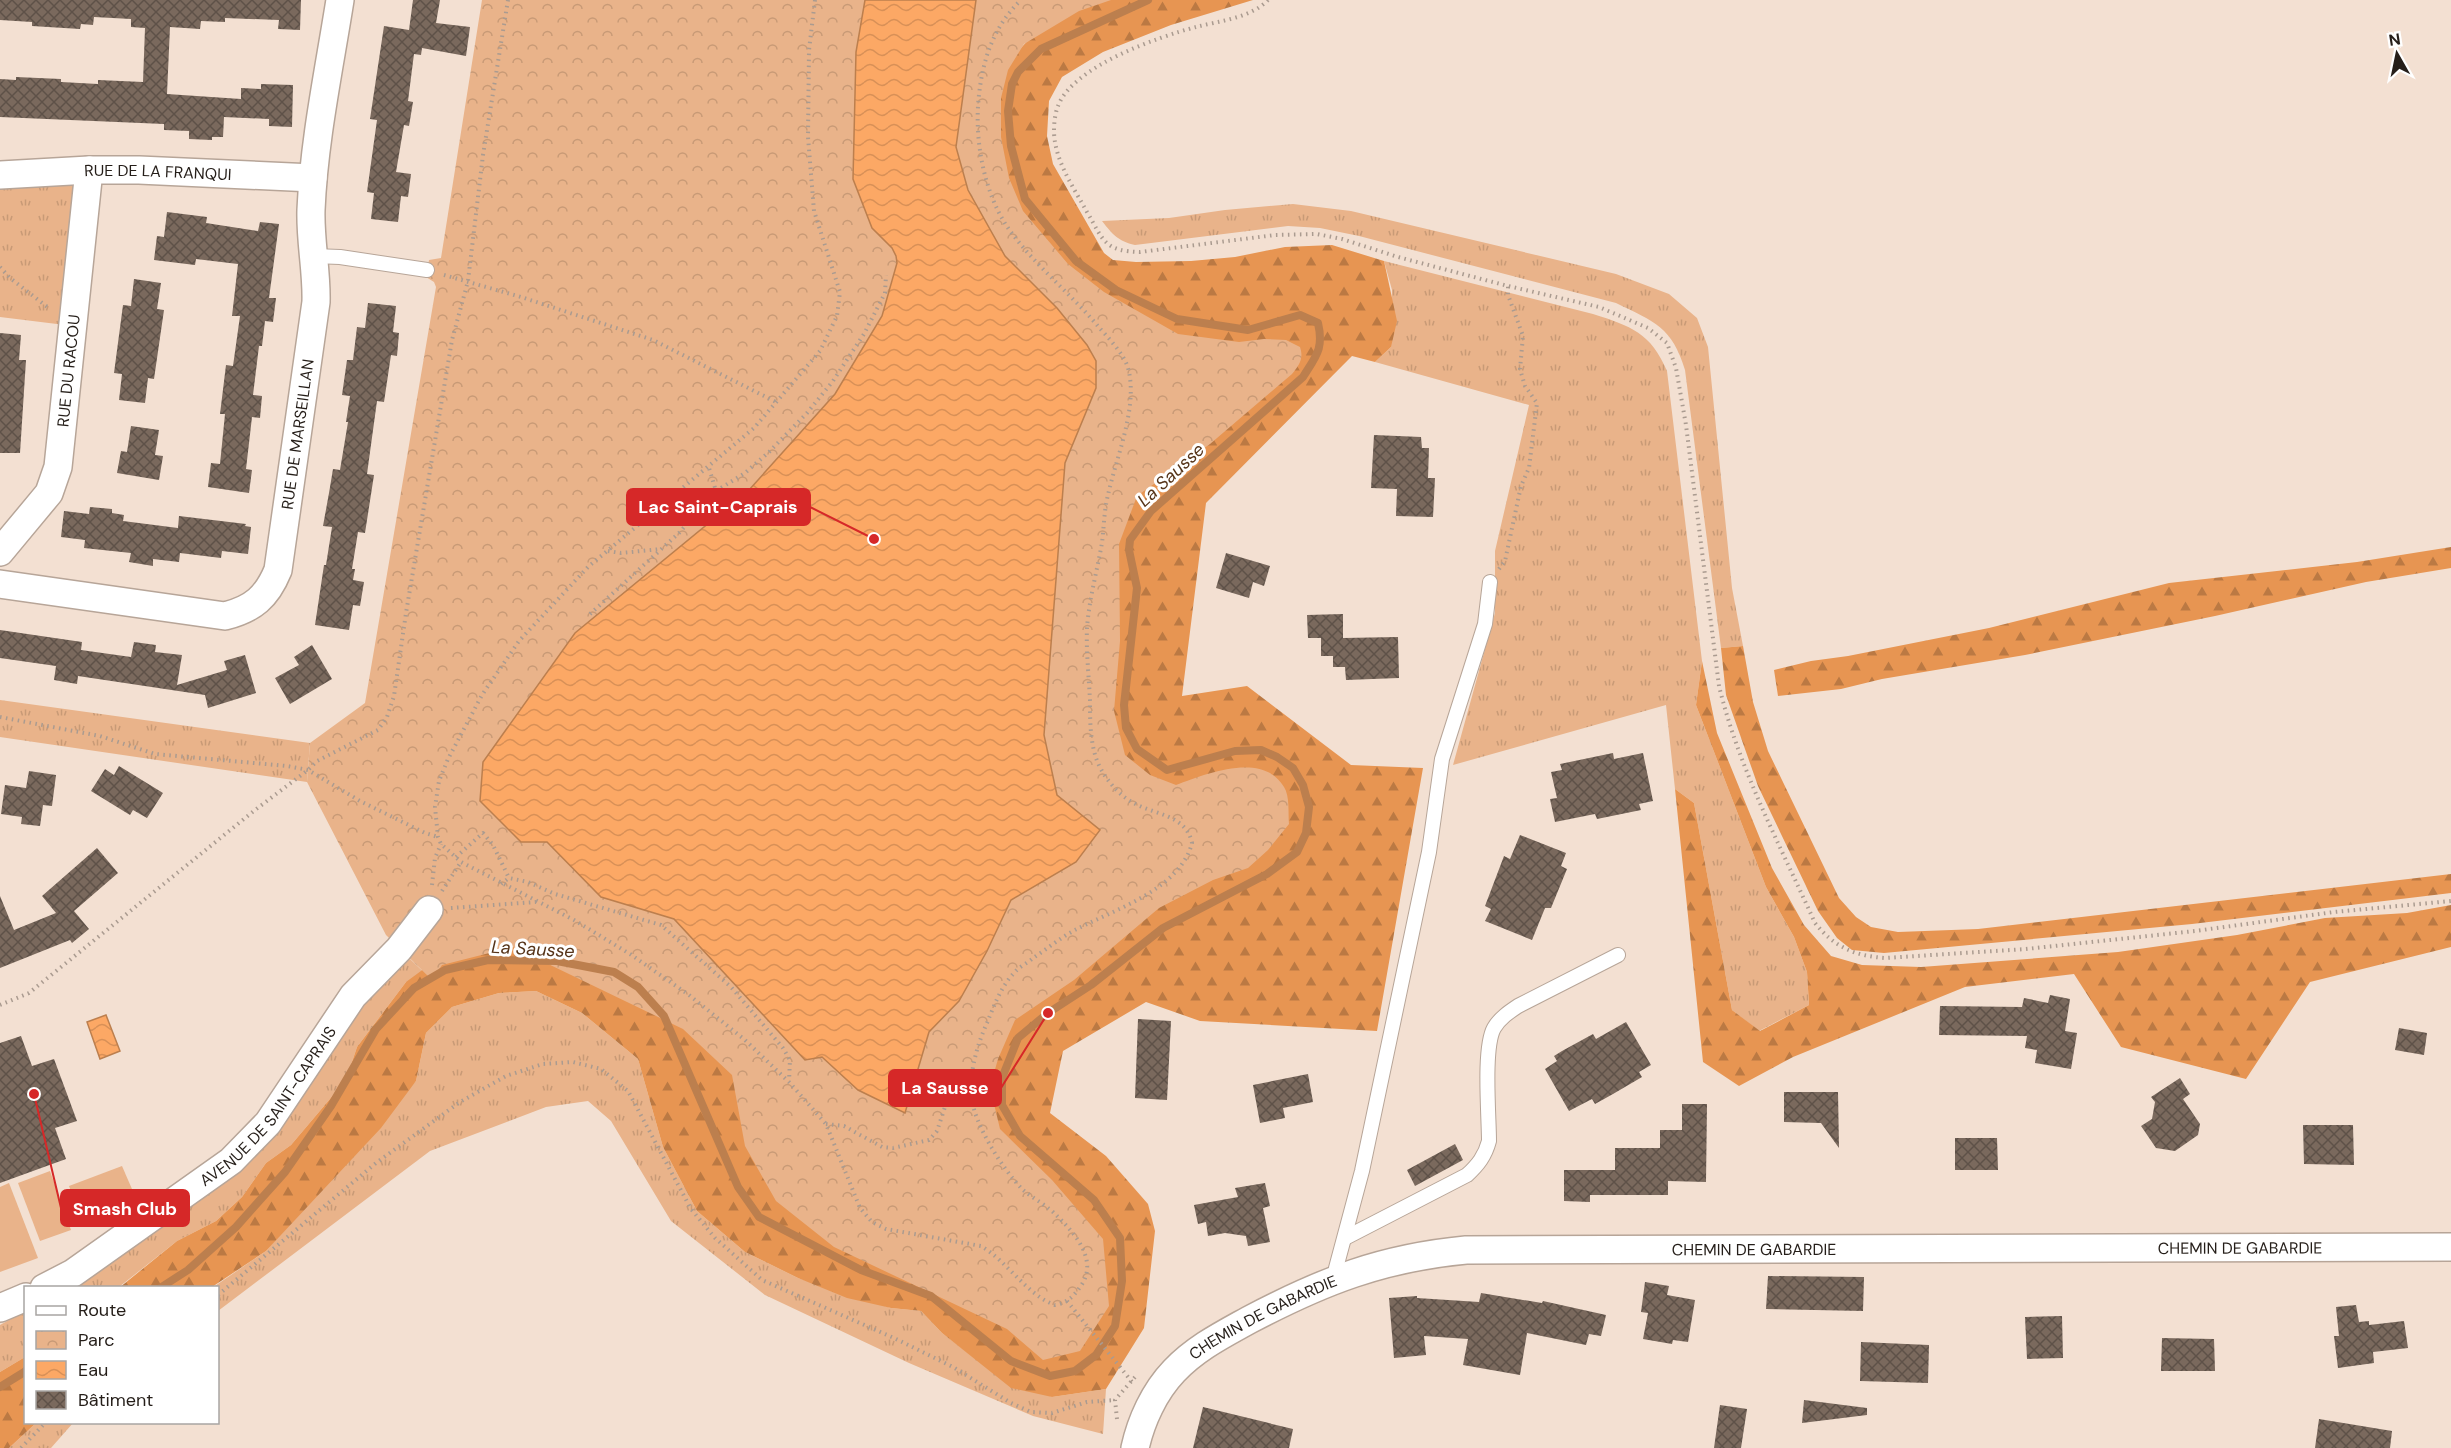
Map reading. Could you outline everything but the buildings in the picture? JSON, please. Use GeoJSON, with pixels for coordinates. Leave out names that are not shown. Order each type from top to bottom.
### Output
{"type":"FeatureCollection","features":[{"type":"Feature","properties":{"kind":"street","name":"RUE DE MARSEILLAN"},"geometry":{"type":"LineString","coordinates":[[0,584],[225,616],[240,612],[260,601],[267,593],[278,570],[316,302],[311,223],[313,178],[340,0]]}},
{"type":"Feature","properties":{"kind":"street","name":"RUE DU RACOU"},"geometry":{"type":"LineString","coordinates":[[0,552],[48,493],[58,467],[89,170]]}},
{"type":"Feature","properties":{"kind":"street","name":"RUE DE LA FRANQUI"},"geometry":{"type":"LineString","coordinates":[[0,175],[139,170],[313,178]]}},
{"type":"Feature","properties":{"kind":"street","name":"AVENUE DE SAINT-CAPRAIS"},"geometry":{"type":"LineString","coordinates":[[46,1286],[83,1266],[231,1161],[268,1123],[353,996],[399,949],[429,910]]}},
{"type":"Feature","properties":{"kind":"street","name":"CHEMIN DE GABARDIE"},"geometry":{"type":"LineString","coordinates":[[1135,1448],[1146,1413],[1156,1394],[1172,1373],[1192,1353],[1262,1313],[1338,1277],[1412,1257],[1466,1250],[2451,1247]]}},
{"type":"Feature","properties":{"kind":"street"},"geometry":{"type":"LineString","coordinates":[[0,1308],[24,1298]]}},
{"type":"Feature","properties":{"kind":"lane"},"geometry":{"type":"LineString","coordinates":[[314,256],[340,257],[427,270]]}},
{"type":"Feature","properties":{"kind":"lane"},"geometry":{"type":"LineString","coordinates":[[1338,1277],[1336,1268],[1362,1171],[1429,852],[1442,759],[1485,624],[1490,582]]}},
{"type":"Feature","properties":{"kind":"lane"},"geometry":{"type":"LineString","coordinates":[[1345,1238],[1467,1175],[1479,1163],[1487,1152],[1489,1141],[1489,1060],[1493,1030],[1503,1017],[1518,1006],[1618,955]]}},
{"type":"Feature","properties":{"kind":"path"},"geometry":{"type":"LineString","coordinates":[[0,1005],[29,993],[317,761],[378,730],[387,717],[394,696],[452,340],[468,281],[483,155],[508,0]]}},
{"type":"Feature","properties":{"kind":"path"},"geometry":{"type":"LineString","coordinates":[[815,0],[809,50],[808,148],[814,211],[840,292],[837,316],[820,351],[754,428],[588,567],[519,640],[482,695],[448,759],[440,781],[435,807],[438,837],[441,844],[461,862],[574,920],[689,995],[745,1040],[789,1082],[826,1124],[860,1208],[872,1222],[886,1228],[981,1246],[994,1254],[1049,1303],[1055,1305],[1067,1301],[1086,1279],[1088,1270],[1083,1248],[1054,1213],[1022,1189],[986,1138],[976,1118],[971,1095],[971,1073],[983,1031],[999,995],[1015,971],[1072,932],[1149,893],[1172,876],[1183,863],[1192,843],[1187,829],[1178,821],[1132,802],[1113,787],[1097,760],[1091,738],[1087,629],[1107,498],[1132,399],[1129,370],[1115,345],[1030,254],[1006,224],[989,184],[980,147],[978,107],[980,83],[994,34],[1010,10],[1021,0]]}},
{"type":"Feature","properties":{"kind":"path"},"geometry":{"type":"LineString","coordinates":[[1268,0],[1248,13],[1177,32],[1122,54],[1082,77],[1068,90],[1058,106],[1055,141],[1059,158],[1103,238],[1111,247],[1120,251],[1140,252],[1275,235],[1317,234],[1508,286],[1599,307],[1648,328],[1667,343],[1676,368],[1686,425],[1719,686],[1728,726],[1740,759],[1815,923],[1841,948],[1865,957],[1885,958],[2026,949],[2195,931],[2334,912],[2451,901]]}},
{"type":"Feature","properties":{"kind":"path"},"geometry":{"type":"LineString","coordinates":[[0,267],[10,278],[72,326]]}},
{"type":"Feature","properties":{"kind":"path"},"geometry":{"type":"LineString","coordinates":[[427,270],[653,340],[776,402]]}},
{"type":"Feature","properties":{"kind":"path"},"geometry":{"type":"LineString","coordinates":[[590,614],[679,533],[716,491],[745,473],[807,413],[833,381],[864,334],[885,293],[886,275]]}},
{"type":"Feature","properties":{"kind":"path"},"geometry":{"type":"LineString","coordinates":[[1490,582],[1505,561],[1521,486],[1529,468],[1537,403],[1525,386],[1520,369],[1523,336],[1508,295],[1508,286]]}},
{"type":"Feature","properties":{"kind":"path"},"geometry":{"type":"LineString","coordinates":[[709,468],[716,491]]}},
{"type":"Feature","properties":{"kind":"path"},"geometry":{"type":"LineString","coordinates":[[608,551],[621,553],[662,549]]}},
{"type":"Feature","properties":{"kind":"path"},"geometry":{"type":"LineString","coordinates":[[0,717],[100,736],[155,754],[286,765],[308,770],[360,801],[425,833],[438,837]]}},
{"type":"Feature","properties":{"kind":"path"},"geometry":{"type":"LineString","coordinates":[[456,857],[483,833],[493,845],[509,878]]}},
{"type":"Feature","properties":{"kind":"path"},"geometry":{"type":"LineString","coordinates":[[429,910],[435,858],[441,844]]}},
{"type":"Feature","properties":{"kind":"path"},"geometry":{"type":"LineString","coordinates":[[429,910],[461,862]]}},
{"type":"Feature","properties":{"kind":"path"},"geometry":{"type":"LineString","coordinates":[[501,884],[509,878],[528,882],[555,894],[661,925],[731,987],[783,1048],[790,1060],[789,1082]]}},
{"type":"Feature","properties":{"kind":"path"},"geometry":{"type":"LineString","coordinates":[[429,910],[537,902]]}},
{"type":"Feature","properties":{"kind":"path"},"geometry":{"type":"LineString","coordinates":[[219,1294],[376,1164],[460,1102],[506,1076],[543,1064],[573,1062],[601,1070],[628,1091],[691,1209],[715,1238],[762,1280],[894,1338],[953,1367],[1011,1403],[1031,1412],[1052,1413],[1087,1402],[1115,1400]]}},
{"type":"Feature","properties":{"kind":"path"},"geometry":{"type":"LineString","coordinates":[[826,1124],[844,1126],[882,1147],[893,1149],[929,1140],[937,1131],[948,1098],[963,1078],[971,1073]]}},
{"type":"Feature","properties":{"kind":"path"},"geometry":{"type":"LineString","coordinates":[[1067,1301],[1130,1380]]}},
{"type":"Feature","properties":{"kind":"path"},"geometry":{"type":"LineString","coordinates":[[21,1448],[44,1424]]}},
{"type":"Feature","properties":{"kind":"green space"},"geometry":{"type":"Polygon","coordinates":[[[482,0],[1111,0],[1079,11],[1024,44],[1008,70],[1001,98],[1001,137],[1009,178],[1023,211],[1068,264],[1104,292],[1178,334],[1239,342],[1264,339],[1286,340],[1300,347],[1299,365],[1292,374],[1210,444],[1137,496],[1119,544],[1120,641],[1114,711],[1125,755],[1150,775],[1176,785],[1233,768],[1262,770],[1275,776],[1286,791],[1289,824],[1268,850],[1248,868],[1213,880],[1159,908],[1074,980],[1015,1020],[998,1059],[990,1087],[1000,1129],[1052,1180],[1103,1239],[1109,1306],[1080,1351],[1043,1360],[1007,1329],[834,1247],[776,1201],[745,1146],[732,1075],[683,1029],[513,947],[442,965],[432,980],[386,935],[307,782],[310,743],[365,703],[436,287],[434,282],[426,277],[429,260],[441,258],[482,0]]]}},
{"type":"Feature","properties":{"kind":"green space"},"geometry":{"type":"Polygon","coordinates":[[[1084,0],[1253,0],[1171,25],[1103,52],[1062,77],[1049,101],[1047,136],[1053,164],[1104,253],[1113,260],[1191,261],[1235,257],[1285,247],[1332,245],[1384,261],[1397,321],[1391,347],[1375,362],[1352,356],[1206,503],[1182,696],[1247,686],[1351,765],[1423,768],[1377,1031],[1200,1021],[1146,1002],[1063,1051],[1050,1113],[1106,1156],[1148,1204],[1155,1231],[1144,1328],[1106,1389],[1052,1397],[1011,1388],[942,1333],[921,1311],[891,1308],[847,1298],[798,1278],[745,1252],[697,1211],[663,1147],[638,1059],[582,1013],[536,991],[499,993],[452,1007],[426,1033],[416,1081],[381,1128],[266,1251],[214,1286],[121,1286],[177,1241],[216,1221],[242,1197],[266,1163],[291,1145],[346,1080],[357,1047],[406,982],[425,968],[1099,303],[1013,221],[990,81],[1046,21],[1084,0]]]}},
{"type":"Feature","properties":{"kind":"green space"},"geometry":{"type":"Polygon","coordinates":[[[68,180],[78,185],[65,325],[0,317],[0,184],[68,180]]]}},
{"type":"Feature","properties":{"kind":"green space"},"geometry":{"type":"Polygon","coordinates":[[[1293,204],[1351,211],[1616,274],[1669,294],[1697,318],[1708,347],[1732,588],[1743,646],[1721,648],[1685,370],[1668,335],[1652,321],[1616,303],[1359,236],[1320,228],[1288,226],[1135,245],[1116,237],[1102,221],[1169,218],[1293,204]]]}},
{"type":"Feature","properties":{"kind":"green space"},"geometry":{"type":"Polygon","coordinates":[[[1384,261],[1606,318],[1629,327],[1647,339],[1661,358],[1667,371],[1702,661],[1696,705],[1766,887],[1794,937],[1807,972],[1809,1005],[1759,1031],[1732,1010],[1694,803],[1675,789],[1666,705],[1453,765],[1495,613],[1495,551],[1529,405],[1375,362],[1391,347],[1392,290],[1384,261]]]}},
{"type":"Feature","properties":{"kind":"green space"},"geometry":{"type":"Polygon","coordinates":[[[2451,547],[2451,568],[2366,582],[2025,655],[1882,679],[1841,689],[1778,696],[1774,670],[1811,661],[1848,656],[1989,628],[2169,583],[2357,562],[2451,547]]]}},
{"type":"Feature","properties":{"kind":"green space"},"geometry":{"type":"Polygon","coordinates":[[[1743,646],[1753,702],[1768,751],[1839,898],[1856,917],[1871,927],[1898,932],[1978,929],[2451,874],[2451,893],[2192,924],[1884,953],[1852,950],[1837,938],[1818,911],[1758,786],[1726,695],[1721,648],[1743,646]]]}},
{"type":"Feature","properties":{"kind":"green space"},"geometry":{"type":"Polygon","coordinates":[[[1702,661],[1717,733],[1772,868],[1804,925],[1831,956],[1862,965],[1921,967],[2118,952],[2237,935],[2325,918],[2407,913],[2451,905],[2451,947],[2310,982],[2246,1079],[2121,1047],[2074,974],[1965,987],[1793,1057],[1739,1086],[1703,1062],[1675,789],[1694,803],[1732,1010],[1760,1031],[1809,1005],[1807,972],[1794,937],[1766,887],[1696,705],[1702,661]]]}},
{"type":"Feature","properties":{"kind":"green space"},"geometry":{"type":"Polygon","coordinates":[[[0,700],[310,743],[307,782],[0,737],[0,700]]]}},
{"type":"Feature","properties":{"kind":"green space"},"geometry":{"type":"Polygon","coordinates":[[[410,959],[432,980],[406,982],[357,1047],[346,1080],[291,1145],[266,1163],[242,1197],[216,1221],[177,1241],[120,1286],[67,1286],[250,1152],[374,987],[410,959]]]}},
{"type":"Feature","properties":{"kind":"green space"},"geometry":{"type":"Polygon","coordinates":[[[536,991],[582,1013],[638,1059],[663,1147],[697,1211],[745,1252],[798,1278],[891,1308],[921,1311],[942,1333],[976,1359],[1052,1397],[1106,1389],[1103,1434],[1033,1416],[909,1363],[765,1295],[671,1221],[611,1121],[588,1101],[546,1107],[430,1151],[219,1310],[219,1286],[215,1286],[266,1251],[416,1081],[426,1033],[452,1007],[499,993],[536,991]]]}},
{"type":"Feature","properties":{"kind":"green space"},"geometry":{"type":"Polygon","coordinates":[[[122,1166],[135,1196],[82,1220],[69,1186],[122,1166]]]}},
{"type":"Feature","properties":{"kind":"green space"},"geometry":{"type":"Polygon","coordinates":[[[50,1171],[71,1230],[40,1241],[18,1183],[50,1171]]]}},
{"type":"Feature","properties":{"kind":"green space"},"geometry":{"type":"Polygon","coordinates":[[[9,1183],[38,1258],[0,1272],[0,1187],[9,1183]]]}},
{"type":"Feature","properties":{"kind":"green space"},"geometry":{"type":"Polygon","coordinates":[[[24,1312],[24,1358],[0,1372],[0,1325],[24,1312]]]}},
{"type":"Feature","properties":{"kind":"green space"},"geometry":{"type":"Polygon","coordinates":[[[24,1358],[24,1424],[35,1424],[9,1448],[0,1448],[0,1372],[24,1358]]]}},
{"type":"Feature","properties":{"kind":"green space"},"geometry":{"type":"Polygon","coordinates":[[[35,1424],[72,1424],[51,1448],[9,1448],[35,1424]]]}},
{"type":"Feature","properties":{"kind":"water"},"geometry":{"type":"Polygon","coordinates":[[[865,0],[976,0],[956,147],[968,190],[1005,256],[1057,308],[1087,345],[1096,361],[1096,388],[1065,463],[1044,735],[1057,795],[1100,830],[1076,862],[1011,900],[987,951],[959,1001],[929,1032],[905,1113],[858,1090],[822,1057],[805,1060],[674,919],[601,897],[547,842],[521,842],[480,801],[483,762],[575,633],[749,490],[835,394],[882,316],[897,263],[896,256],[892,248],[872,228],[853,179],[856,52],[865,0]]]}},
{"type":"Feature","properties":{"kind":"water"},"geometry":{"type":"Polygon","coordinates":[[[106,1015],[120,1051],[100,1059],[87,1022],[106,1015]]]}},
{"type":"Feature","properties":{"kind":"waterway","name":"La Sausse"},"geometry":{"type":"LineString","coordinates":[[163,1286],[188,1270],[236,1227],[285,1172],[331,1106],[376,1029],[414,988],[445,970],[488,960],[557,961],[614,972],[638,987],[664,1016],[738,1187],[759,1217],[861,1270],[931,1296],[1011,1361],[1050,1376],[1075,1371],[1096,1355],[1115,1326],[1122,1281],[1120,1238],[1094,1200],[1020,1136],[1002,1105],[1002,1078],[1018,1038],[1048,1013],[1091,985],[1163,928],[1267,874],[1297,852],[1306,833],[1309,807],[1303,785],[1293,768],[1261,750],[1235,751],[1167,770],[1137,749],[1126,728],[1124,705],[1137,588],[1129,550],[1130,540],[1151,511],[1303,377],[1318,352],[1320,339],[1318,323],[1300,315],[1248,330],[1177,319],[1116,290],[1076,261],[1025,199],[1011,146],[1008,111],[1012,84],[1018,72],[1041,49],[1148,0]]}},
{"type":"Feature","properties":{"kind":"waterway","name":"La Sausse"},"geometry":{"type":"LineString","coordinates":[[0,1387],[24,1372]]}},
{"type":"Feature","properties":{"kind":"place","name":"Lac Saint-Caprais"},"geometry":{"type":"Point","coordinates":[874,539]}},
{"type":"Feature","properties":{"kind":"place","name":"La Sausse"},"geometry":{"type":"Point","coordinates":[1048,1013]}},
{"type":"Feature","properties":{"kind":"place","name":"Smash Club"},"geometry":{"type":"Point","coordinates":[34,1094]}}]}
